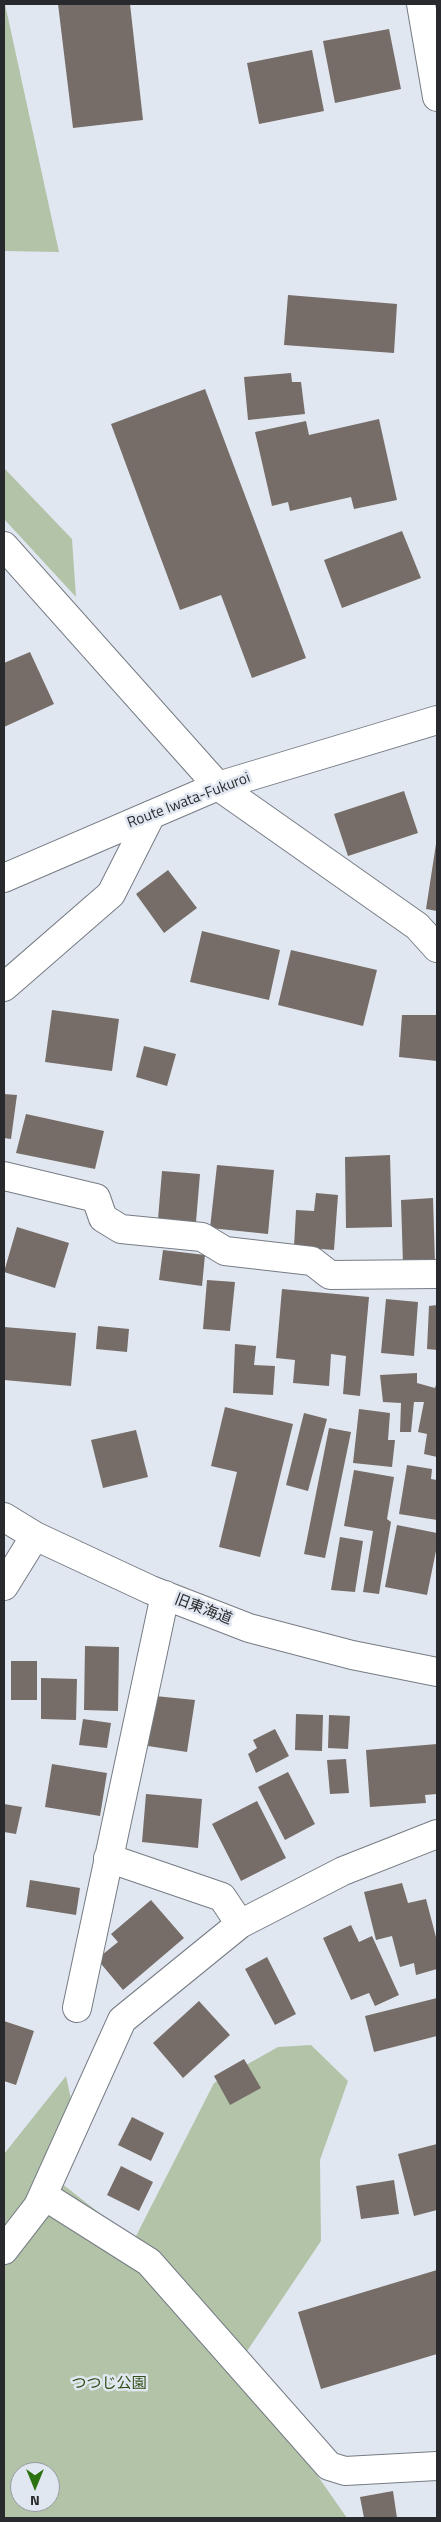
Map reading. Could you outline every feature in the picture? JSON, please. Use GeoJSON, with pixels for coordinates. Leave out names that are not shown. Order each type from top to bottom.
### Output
{"type":"FeatureCollection","features":[{"type":"Feature","properties":{"kind":"street"},"geometry":{"type":"LineString","coordinates":[[421,4],[437,97]]}},
{"type":"Feature","properties":{"kind":"street"},"geometry":{"type":"LineString","coordinates":[[4,546],[218,786],[417,926],[437,948]]}},
{"type":"Feature","properties":{"kind":"street","name":"Route Iwata-Fukuroi"},"geometry":{"type":"LineString","coordinates":[[4,878],[218,786],[437,720]]}},
{"type":"Feature","properties":{"kind":"street"},"geometry":{"type":"LineString","coordinates":[[4,987],[111,894],[150,815]]}},
{"type":"Feature","properties":{"kind":"street"},"geometry":{"type":"LineString","coordinates":[[4,1176],[96,1198],[103,1218],[120,1228],[202,1237],[225,1251],[312,1262],[330,1275],[437,1274]]}},
{"type":"Feature","properties":{"kind":"street","name":"旧東海道"},"geometry":{"type":"LineString","coordinates":[[4,1517],[35,1536],[165,1595],[249,1628],[352,1655],[437,1669]]}},
{"type":"Feature","properties":{"kind":"street"},"geometry":{"type":"LineString","coordinates":[[4,1586],[35,1536]]}},
{"type":"Feature","properties":{"kind":"street"},"geometry":{"type":"LineString","coordinates":[[77,2008],[165,1595]]}},
{"type":"Feature","properties":{"kind":"street"},"geometry":{"type":"LineString","coordinates":[[4,2250],[38,2206],[122,2020],[240,1924],[342,1870],[437,1834]]}},
{"type":"Feature","properties":{"kind":"street"},"geometry":{"type":"LineString","coordinates":[[108,1858],[222,1898],[240,1924]]}},
{"type":"Feature","properties":{"kind":"street"},"geometry":{"type":"LineString","coordinates":[[43,2195],[149,2262],[329,2466],[345,2471],[437,2466]]}},
{"type":"Feature","properties":{"kind":"green space"},"geometry":{"type":"Polygon","coordinates":[[[5,4],[59,252],[4,251],[5,4]]]}},
{"type":"Feature","properties":{"kind":"green space"},"geometry":{"type":"Polygon","coordinates":[[[4,468],[72,539],[76,597],[4,519],[4,468]]]}},
{"type":"Feature","properties":{"kind":"green space","name":"つつじ公園"},"geometry":{"type":"Polygon","coordinates":[[[311,2045],[348,2081],[320,2160],[321,2241],[239,2363],[347,2518],[4,2518],[4,2154],[66,2076],[71,2099],[52,2176],[134,2240],[214,2083],[278,2047],[311,2045]]]}},
{"type":"Feature","properties":{"kind":"building"},"geometry":{"type":"Polygon","coordinates":[[[58,4],[130,4],[143,120],[73,128],[58,4]]]}},
{"type":"Feature","properties":{"kind":"building"},"geometry":{"type":"Polygon","coordinates":[[[389,29],[401,89],[335,103],[323,41],[389,29]]]}},
{"type":"Feature","properties":{"kind":"building"},"geometry":{"type":"Polygon","coordinates":[[[312,50],[324,111],[259,124],[247,63],[312,50]]]}},
{"type":"Feature","properties":{"kind":"building"},"geometry":{"type":"Polygon","coordinates":[[[288,295],[397,304],[394,353],[284,345],[288,295]]]}},
{"type":"Feature","properties":{"kind":"building"},"geometry":{"type":"Polygon","coordinates":[[[291,373],[292,382],[301,382],[305,414],[248,420],[244,377],[291,373]]]}},
{"type":"Feature","properties":{"kind":"building"},"geometry":{"type":"Polygon","coordinates":[[[205,389],[306,658],[252,678],[221,595],[180,610],[111,424],[205,389]]]}},
{"type":"Feature","properties":{"kind":"building"},"geometry":{"type":"Polygon","coordinates":[[[379,419],[397,500],[354,509],[351,497],[290,511],[288,502],[272,506],[255,432],[306,421],[309,435],[379,419]]]}},
{"type":"Feature","properties":{"kind":"building"},"geometry":{"type":"Polygon","coordinates":[[[402,531],[421,578],[342,608],[324,560],[402,531]]]}},
{"type":"Feature","properties":{"kind":"building"},"geometry":{"type":"Polygon","coordinates":[[[30,652],[54,704],[4,727],[4,663],[30,652]]]}},
{"type":"Feature","properties":{"kind":"building"},"geometry":{"type":"Polygon","coordinates":[[[404,791],[418,833],[348,856],[334,814],[404,791]]]}},
{"type":"Feature","properties":{"kind":"building"},"geometry":{"type":"Polygon","coordinates":[[[437,844],[437,911],[426,909],[437,844]]]}},
{"type":"Feature","properties":{"kind":"building"},"geometry":{"type":"Polygon","coordinates":[[[168,870],[197,908],[164,933],[136,894],[168,870]]]}},
{"type":"Feature","properties":{"kind":"building"},"geometry":{"type":"Polygon","coordinates":[[[202,931],[280,950],[269,1000],[190,982],[202,931]]]}},
{"type":"Feature","properties":{"kind":"building"},"geometry":{"type":"Polygon","coordinates":[[[291,950],[377,970],[363,1026],[278,1005],[291,950]]]}},
{"type":"Feature","properties":{"kind":"building"},"geometry":{"type":"Polygon","coordinates":[[[52,1010],[119,1019],[112,1071],[45,1062],[52,1010]]]}},
{"type":"Feature","properties":{"kind":"building"},"geometry":{"type":"Polygon","coordinates":[[[402,1015],[437,1015],[437,1061],[399,1057],[402,1015]]]}},
{"type":"Feature","properties":{"kind":"building"},"geometry":{"type":"Polygon","coordinates":[[[144,1046],[176,1054],[167,1086],[136,1077],[144,1046]]]}},
{"type":"Feature","properties":{"kind":"building"},"geometry":{"type":"Polygon","coordinates":[[[4,1094],[17,1095],[11,1139],[4,1138],[4,1094]]]}},
{"type":"Feature","properties":{"kind":"building"},"geometry":{"type":"Polygon","coordinates":[[[26,1114],[104,1131],[95,1169],[16,1153],[26,1114]]]}},
{"type":"Feature","properties":{"kind":"building"},"geometry":{"type":"Polygon","coordinates":[[[390,1155],[392,1227],[346,1228],[345,1157],[390,1155]]]}},
{"type":"Feature","properties":{"kind":"building"},"geometry":{"type":"Polygon","coordinates":[[[217,1165],[274,1170],[268,1234],[210,1228],[217,1165]]]}},
{"type":"Feature","properties":{"kind":"building"},"geometry":{"type":"Polygon","coordinates":[[[162,1171],[200,1174],[196,1222],[158,1219],[162,1171]]]}},
{"type":"Feature","properties":{"kind":"building"},"geometry":{"type":"Polygon","coordinates":[[[316,1193],[338,1195],[334,1250],[294,1247],[296,1210],[314,1211],[316,1193]]]}},
{"type":"Feature","properties":{"kind":"building"},"geometry":{"type":"Polygon","coordinates":[[[433,1198],[435,1264],[403,1265],[401,1200],[433,1198]]]}},
{"type":"Feature","properties":{"kind":"building"},"geometry":{"type":"Polygon","coordinates":[[[17,1227],[69,1243],[55,1288],[4,1272],[17,1227]]]}},
{"type":"Feature","properties":{"kind":"building"},"geometry":{"type":"Polygon","coordinates":[[[163,1250],[205,1255],[202,1286],[159,1280],[163,1250]]]}},
{"type":"Feature","properties":{"kind":"building"},"geometry":{"type":"Polygon","coordinates":[[[207,1280],[235,1282],[230,1331],[203,1329],[207,1280]]]}},
{"type":"Feature","properties":{"kind":"building"},"geometry":{"type":"Polygon","coordinates":[[[282,1289],[369,1297],[360,1396],[343,1394],[346,1356],[331,1354],[329,1386],[293,1383],[295,1360],[276,1358],[282,1289]]]}},
{"type":"Feature","properties":{"kind":"building"},"geometry":{"type":"Polygon","coordinates":[[[386,1299],[418,1302],[414,1356],[381,1353],[386,1299]]]}},
{"type":"Feature","properties":{"kind":"building"},"geometry":{"type":"Polygon","coordinates":[[[437,1305],[437,1350],[427,1349],[429,1306],[437,1305]]]}},
{"type":"Feature","properties":{"kind":"building"},"geometry":{"type":"Polygon","coordinates":[[[98,1326],[129,1329],[127,1352],[96,1349],[98,1326]]]}},
{"type":"Feature","properties":{"kind":"building"},"geometry":{"type":"Polygon","coordinates":[[[4,1327],[76,1333],[71,1386],[4,1380],[4,1327]]]}},
{"type":"Feature","properties":{"kind":"building"},"geometry":{"type":"Polygon","coordinates":[[[235,1344],[256,1346],[254,1365],[275,1366],[273,1395],[233,1393],[235,1344]]]}},
{"type":"Feature","properties":{"kind":"building"},"geometry":{"type":"Polygon","coordinates":[[[417,1373],[417,1383],[435,1388],[437,1382],[437,1457],[424,1454],[427,1434],[418,1432],[424,1402],[414,1402],[411,1432],[400,1432],[401,1403],[383,1402],[380,1375],[417,1373]]]}},
{"type":"Feature","properties":{"kind":"building"},"geometry":{"type":"Polygon","coordinates":[[[225,1407],[293,1424],[260,1557],[219,1547],[237,1472],[211,1466],[225,1407]]]}},
{"type":"Feature","properties":{"kind":"building"},"geometry":{"type":"Polygon","coordinates":[[[359,1409],[390,1413],[388,1440],[395,1440],[392,1467],[353,1463],[359,1409]]]}},
{"type":"Feature","properties":{"kind":"building"},"geometry":{"type":"Polygon","coordinates":[[[304,1413],[327,1419],[308,1491],[286,1485],[304,1413]]]}},
{"type":"Feature","properties":{"kind":"building"},"geometry":{"type":"Polygon","coordinates":[[[329,1428],[351,1432],[325,1558],[304,1554],[329,1428]]]}},
{"type":"Feature","properties":{"kind":"building"},"geometry":{"type":"Polygon","coordinates":[[[136,1430],[148,1477],[103,1488],[91,1440],[136,1430]]]}},
{"type":"Feature","properties":{"kind":"building"},"geometry":{"type":"Polygon","coordinates":[[[407,1465],[432,1469],[431,1479],[437,1480],[437,1520],[399,1514],[407,1465]]]}},
{"type":"Feature","properties":{"kind":"building"},"geometry":{"type":"Polygon","coordinates":[[[354,1470],[394,1477],[387,1519],[391,1522],[379,1594],[363,1592],[373,1531],[344,1526],[354,1470]]]}},
{"type":"Feature","properties":{"kind":"building"},"geometry":{"type":"Polygon","coordinates":[[[397,1525],[437,1533],[437,1546],[427,1595],[385,1587],[397,1525]]]}},
{"type":"Feature","properties":{"kind":"building"},"geometry":{"type":"Polygon","coordinates":[[[340,1537],[363,1541],[355,1592],[331,1590],[340,1537]]]}},
{"type":"Feature","properties":{"kind":"building"},"geometry":{"type":"Polygon","coordinates":[[[85,1646],[119,1647],[118,1711],[84,1710],[85,1646]]]}},
{"type":"Feature","properties":{"kind":"building"},"geometry":{"type":"Polygon","coordinates":[[[11,1661],[37,1661],[37,1700],[11,1700],[11,1661]]]}},
{"type":"Feature","properties":{"kind":"building"},"geometry":{"type":"Polygon","coordinates":[[[41,1678],[77,1679],[76,1720],[41,1719],[41,1678]]]}},
{"type":"Feature","properties":{"kind":"building"},"geometry":{"type":"Polygon","coordinates":[[[155,1696],[195,1700],[187,1752],[148,1746],[155,1696]]]}},
{"type":"Feature","properties":{"kind":"building"},"geometry":{"type":"Polygon","coordinates":[[[296,1714],[323,1715],[322,1751],[295,1750],[296,1714]]]}},
{"type":"Feature","properties":{"kind":"building"},"geometry":{"type":"Polygon","coordinates":[[[329,1715],[350,1716],[348,1749],[328,1748],[329,1715]]]}},
{"type":"Feature","properties":{"kind":"building"},"geometry":{"type":"Polygon","coordinates":[[[83,1719],[111,1723],[107,1748],[79,1745],[83,1719]]]}},
{"type":"Feature","properties":{"kind":"building"},"geometry":{"type":"Polygon","coordinates":[[[275,1729],[289,1756],[256,1773],[248,1754],[257,1748],[253,1740],[275,1729]]]}},
{"type":"Feature","properties":{"kind":"building"},"geometry":{"type":"Polygon","coordinates":[[[437,1744],[437,1794],[425,1795],[426,1803],[370,1807],[366,1750],[437,1744]]]}},
{"type":"Feature","properties":{"kind":"building"},"geometry":{"type":"Polygon","coordinates":[[[346,1759],[349,1793],[330,1794],[327,1760],[346,1759]]]}},
{"type":"Feature","properties":{"kind":"building"},"geometry":{"type":"Polygon","coordinates":[[[52,1764],[107,1773],[100,1816],[45,1807],[52,1764]]]}},
{"type":"Feature","properties":{"kind":"building"},"geometry":{"type":"Polygon","coordinates":[[[288,1772],[315,1824],[285,1840],[258,1787],[288,1772]]]}},
{"type":"Feature","properties":{"kind":"building"},"geometry":{"type":"Polygon","coordinates":[[[146,1794],[202,1799],[198,1848],[142,1842],[146,1794]]]}},
{"type":"Feature","properties":{"kind":"building"},"geometry":{"type":"Polygon","coordinates":[[[257,1801],[286,1858],[241,1881],[212,1824],[257,1801]]]}},
{"type":"Feature","properties":{"kind":"building"},"geometry":{"type":"Polygon","coordinates":[[[4,1804],[22,1807],[16,1834],[4,1832],[4,1804]]]}},
{"type":"Feature","properties":{"kind":"building"},"geometry":{"type":"Polygon","coordinates":[[[30,1880],[80,1888],[76,1915],[26,1907],[30,1880]]]}},
{"type":"Feature","properties":{"kind":"building"},"geometry":{"type":"Polygon","coordinates":[[[402,1883],[408,1903],[426,1899],[437,1941],[437,1969],[416,1975],[414,1963],[400,1967],[392,1936],[376,1940],[364,1892],[402,1883]]]}},
{"type":"Feature","properties":{"kind":"building"},"geometry":{"type":"Polygon","coordinates":[[[151,1900],[184,1938],[123,1990],[97,1959],[118,1942],[111,1934],[151,1900]]]}},
{"type":"Feature","properties":{"kind":"building"},"geometry":{"type":"Polygon","coordinates":[[[351,1925],[359,1942],[372,1936],[399,1995],[375,2006],[369,1993],[351,2000],[323,1938],[351,1925]]]}},
{"type":"Feature","properties":{"kind":"building"},"geometry":{"type":"Polygon","coordinates":[[[267,1957],[296,2014],[275,2025],[245,1969],[267,1957]]]}},
{"type":"Feature","properties":{"kind":"building"},"geometry":{"type":"Polygon","coordinates":[[[437,1998],[437,2036],[374,2052],[365,2016],[437,1998]]]}},
{"type":"Feature","properties":{"kind":"building"},"geometry":{"type":"Polygon","coordinates":[[[199,2001],[230,2035],[183,2078],[153,2043],[199,2001]]]}},
{"type":"Feature","properties":{"kind":"building"},"geometry":{"type":"Polygon","coordinates":[[[4,2021],[34,2031],[16,2085],[4,2081],[4,2021]]]}},
{"type":"Feature","properties":{"kind":"building"},"geometry":{"type":"Polygon","coordinates":[[[244,2059],[261,2088],[230,2105],[214,2076],[244,2059]]]}},
{"type":"Feature","properties":{"kind":"building"},"geometry":{"type":"Polygon","coordinates":[[[132,2117],[164,2133],[151,2161],[118,2145],[132,2117]]]}},
{"type":"Feature","properties":{"kind":"building"},"geometry":{"type":"Polygon","coordinates":[[[437,2144],[437,2210],[414,2216],[398,2154],[437,2144]]]}},
{"type":"Feature","properties":{"kind":"building"},"geometry":{"type":"Polygon","coordinates":[[[121,2166],[153,2182],[139,2211],[107,2195],[121,2166]]]}},
{"type":"Feature","properties":{"kind":"building"},"geometry":{"type":"Polygon","coordinates":[[[394,2180],[399,2214],[361,2219],[356,2186],[394,2180]]]}},
{"type":"Feature","properties":{"kind":"building"},"geometry":{"type":"Polygon","coordinates":[[[437,2270],[437,2354],[321,2389],[298,2312],[437,2270]]]}},
{"type":"Feature","properties":{"kind":"building"},"geometry":{"type":"Polygon","coordinates":[[[393,2491],[397,2518],[364,2518],[360,2497],[393,2491]]]}}]}
